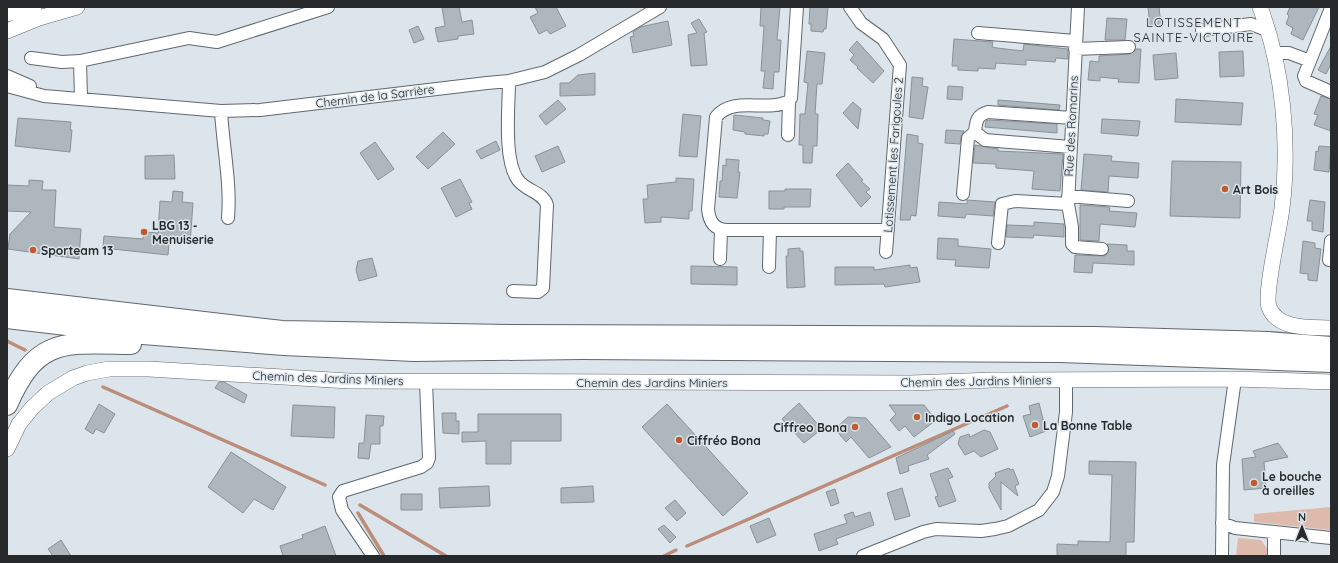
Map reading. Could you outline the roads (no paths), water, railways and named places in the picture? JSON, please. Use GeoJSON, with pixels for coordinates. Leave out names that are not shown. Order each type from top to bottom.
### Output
{"type":"FeatureCollection","features":[{"type":"Feature","properties":{"kind":"highway"},"geometry":{"type":"LineString","coordinates":[[7,294],[143,316]]}},
{"type":"Feature","properties":{"kind":"highway"},"geometry":{"type":"LineString","coordinates":[[7,299],[282,331],[509,334],[1095,337],[1268,342],[1331,347]]}},
{"type":"Feature","properties":{"kind":"highway"},"geometry":{"type":"LineString","coordinates":[[7,318],[143,334],[284,345],[414,351],[582,349],[1060,352],[1331,362]]}},
{"type":"Feature","properties":{"kind":"highway"},"geometry":{"type":"LineString","coordinates":[[7,405],[24,371],[35,360],[53,348],[77,343],[162,345],[397,358],[481,359],[582,349]]}},
{"type":"Feature","properties":{"kind":"street"},"geometry":{"type":"LineString","coordinates":[[7,14],[34,7]]}},
{"type":"Feature","properties":{"kind":"street"},"geometry":{"type":"LineString","coordinates":[[7,31],[39,18],[78,7]]}},
{"type":"Feature","properties":{"kind":"street"},"geometry":{"type":"LineString","coordinates":[[31,58],[62,62],[80,61],[189,38],[217,42],[293,12],[328,7]]}},
{"type":"Feature","properties":{"kind":"street","name":"Chemin de la Sarrière"},"geometry":{"type":"LineString","coordinates":[[77,98],[130,104],[221,111],[260,110],[510,81],[545,72],[562,64],[660,7]]}},
{"type":"Feature","properties":{"kind":"street"},"geometry":{"type":"LineString","coordinates":[[788,135],[789,101],[791,98],[797,7]]}},
{"type":"Feature","properties":{"kind":"street","name":"Lotissement les Farigoules 2"},"geometry":{"type":"LineString","coordinates":[[850,7],[861,23],[883,39],[900,65],[886,252]]}},
{"type":"Feature","properties":{"kind":"street","name":"Rue des Romarins"},"geometry":{"type":"LineString","coordinates":[[1078,7],[1068,200],[1072,227],[1072,244],[1075,247],[1102,249]]}},
{"type":"Feature","properties":{"kind":"street"},"geometry":{"type":"LineString","coordinates":[[1331,8],[1304,76],[1306,81],[1331,92]]}},
{"type":"Feature","properties":{"kind":"street"},"geometry":{"type":"LineString","coordinates":[[1251,24],[1261,9]]}},
{"type":"Feature","properties":{"kind":"street"},"geometry":{"type":"LineString","coordinates":[[1261,9],[1269,31],[1274,53],[1284,130],[1285,176],[1282,207],[1268,290],[1268,306],[1274,316],[1280,321],[1288,324],[1331,328]]}},
{"type":"Feature","properties":{"kind":"street"},"geometry":{"type":"LineString","coordinates":[[1202,30],[1251,24],[1269,31]]}},
{"type":"Feature","properties":{"kind":"street"},"geometry":{"type":"LineString","coordinates":[[978,33],[1075,45],[1128,47]]}},
{"type":"Feature","properties":{"kind":"street"},"geometry":{"type":"LineString","coordinates":[[1274,53],[1290,53],[1310,61]]}},
{"type":"Feature","properties":{"kind":"street"},"geometry":{"type":"LineString","coordinates":[[77,98],[80,61]]}},
{"type":"Feature","properties":{"kind":"street"},"geometry":{"type":"LineString","coordinates":[[7,76],[28,86],[77,98]]}},
{"type":"Feature","properties":{"kind":"street"},"geometry":{"type":"LineString","coordinates":[[510,81],[511,164],[520,183],[543,198],[547,205],[543,288],[538,292],[513,291]]}},
{"type":"Feature","properties":{"kind":"street"},"geometry":{"type":"LineString","coordinates":[[7,86],[44,96],[77,98]]}},
{"type":"Feature","properties":{"kind":"street"},"geometry":{"type":"LineString","coordinates":[[789,101],[769,106],[732,106],[722,110],[716,117],[708,209],[709,220],[721,230],[888,230]]}},
{"type":"Feature","properties":{"kind":"street"},"geometry":{"type":"LineString","coordinates":[[221,111],[223,149],[228,173],[228,218]]}},
{"type":"Feature","properties":{"kind":"street"},"geometry":{"type":"LineString","coordinates":[[963,194],[968,138],[975,132],[976,121],[980,114],[988,112],[1072,118]]}},
{"type":"Feature","properties":{"kind":"street"},"geometry":{"type":"LineString","coordinates":[[975,132],[985,140],[1070,147]]}},
{"type":"Feature","properties":{"kind":"street"},"geometry":{"type":"LineString","coordinates":[[998,243],[1002,204],[1015,201],[1128,201]]}},
{"type":"Feature","properties":{"kind":"street"},"geometry":{"type":"LineString","coordinates":[[720,259],[721,230]]}},
{"type":"Feature","properties":{"kind":"street"},"geometry":{"type":"LineString","coordinates":[[769,267],[770,230]]}},
{"type":"Feature","properties":{"kind":"street"},"geometry":{"type":"LineString","coordinates":[[1329,260],[1331,240]]}},
{"type":"Feature","properties":{"kind":"street","name":"Chemin des Jardins Miniers"},"geometry":{"type":"LineString","coordinates":[[7,449],[19,424],[32,408],[48,393],[73,378],[108,368],[149,368],[350,381],[426,382],[911,383],[993,380],[1235,379],[1331,382]]}},
{"type":"Feature","properties":{"kind":"street"},"geometry":{"type":"LineString","coordinates":[[1222,556],[1223,464],[1235,379]]}},
{"type":"Feature","properties":{"kind":"street"},"geometry":{"type":"LineString","coordinates":[[863,556],[923,532],[936,529],[981,531],[994,529],[1008,526],[1039,510],[1053,492],[1058,480],[1066,412],[1066,380]]}},
{"type":"Feature","properties":{"kind":"street"},"geometry":{"type":"LineString","coordinates":[[373,556],[342,510],[339,497],[343,491],[421,467],[427,463],[429,458],[426,382]]}},
{"type":"Feature","properties":{"kind":"street"},"geometry":{"type":"LineString","coordinates":[[1222,523],[1235,528],[1331,538]]}},
{"type":"Feature","properties":{"kind":"street"},"geometry":{"type":"LineString","coordinates":[[1274,532],[1274,556]]}},
{"type":"Feature","properties":{"kind":"waterway"},"geometry":{"type":"LineString","coordinates":[[7,341],[25,350]]}},
{"type":"Feature","properties":{"kind":"waterway"},"geometry":{"type":"LineString","coordinates":[[103,387],[325,485]]}},
{"type":"Feature","properties":{"kind":"waterway"},"geometry":{"type":"LineString","coordinates":[[687,546],[1007,406]]}},
{"type":"Feature","properties":{"kind":"waterway"},"geometry":{"type":"LineString","coordinates":[[360,505],[446,556]]}},
{"type":"Feature","properties":{"kind":"waterway"},"geometry":{"type":"LineString","coordinates":[[358,513],[384,556]]}},
{"type":"Feature","properties":{"kind":"waterway"},"geometry":{"type":"LineString","coordinates":[[664,556],[676,550]]}},
{"type":"Feature","properties":{"kind":"place","name":"Art Bois"},"geometry":{"type":"Point","coordinates":[1225,189]}},
{"type":"Feature","properties":{"kind":"place","name":"LBG 13 - Menuiserie"},"geometry":{"type":"Point","coordinates":[144,232]}},
{"type":"Feature","properties":{"kind":"place","name":"Sporteam 13"},"geometry":{"type":"Point","coordinates":[33,250]}},
{"type":"Feature","properties":{"kind":"place","name":"Indigo Location"},"geometry":{"type":"Point","coordinates":[917,417]}},
{"type":"Feature","properties":{"kind":"place","name":"La Bonne Table"},"geometry":{"type":"Point","coordinates":[1035,425]}},
{"type":"Feature","properties":{"kind":"place","name":"Ciffreo Bona"},"geometry":{"type":"Point","coordinates":[855,427]}},
{"type":"Feature","properties":{"kind":"place","name":"Ciffréo Bona"},"geometry":{"type":"Point","coordinates":[679,440]}},
{"type":"Feature","properties":{"kind":"place","name":"Le bouche à oreilles"},"geometry":{"type":"Point","coordinates":[1254,483]}},
{"type":"Feature","properties":{"kind":"district","name":"LOTISSEMENT SAINTE-VICTOIRE"},"geometry":{"type":"Point","coordinates":[1194,30]}}]}
